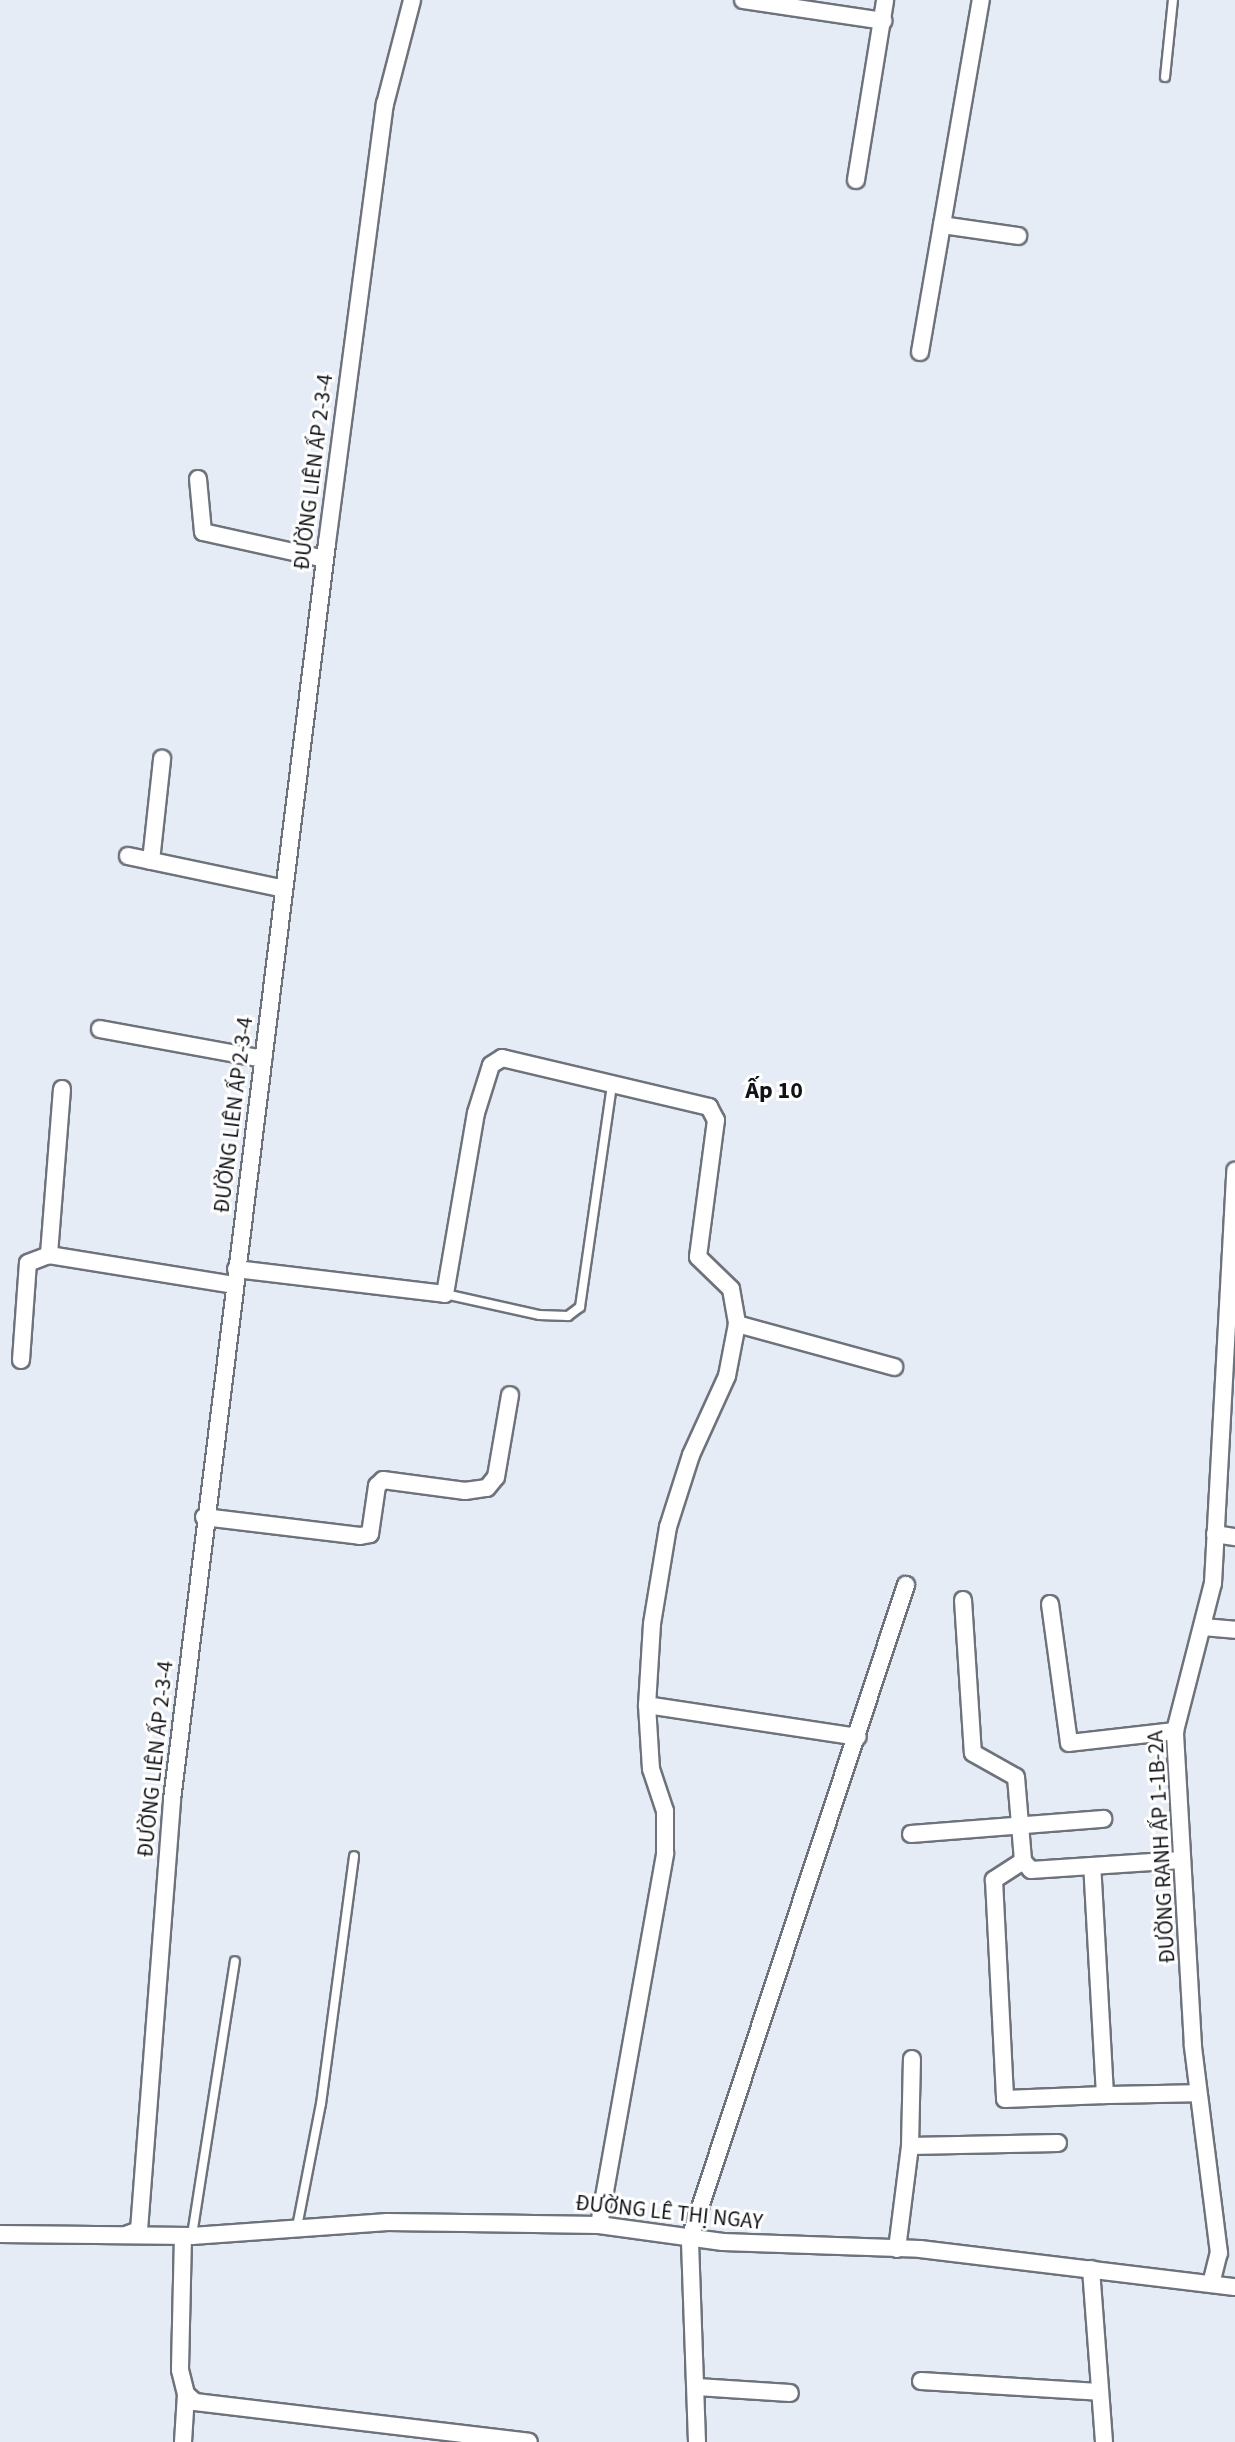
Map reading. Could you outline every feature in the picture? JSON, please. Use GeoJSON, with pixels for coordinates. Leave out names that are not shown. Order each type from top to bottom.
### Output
{"type":"FeatureCollection","features":[{"type":"Feature","properties":{"kind":"street","name":"ĐƯỜNG LIÊN ẤP 2-3-4"},"geometry":{"type":"LineString","coordinates":[[128,2234],[139,2230],[172,1804],[204,1517],[325,559],[385,104],[412,0]]}},
{"type":"Feature","properties":{"kind":"street"},"geometry":{"type":"LineString","coordinates":[[743,0],[883,21]]}},
{"type":"Feature","properties":{"kind":"street"},"geometry":{"type":"LineString","coordinates":[[856,180],[885,0]]}},
{"type":"Feature","properties":{"kind":"street"},"geometry":{"type":"LineString","coordinates":[[920,352],[981,0]]}},
{"type":"Feature","properties":{"kind":"street"},"geometry":{"type":"LineString","coordinates":[[942,225],[1018,236]]}},
{"type":"Feature","properties":{"kind":"street"},"geometry":{"type":"LineString","coordinates":[[198,479],[203,532],[325,559]]}},
{"type":"Feature","properties":{"kind":"street"},"geometry":{"type":"LineString","coordinates":[[151,861],[162,759]]}},
{"type":"Feature","properties":{"kind":"street"},"geometry":{"type":"LineString","coordinates":[[128,856],[284,889]]}},
{"type":"Feature","properties":{"kind":"street"},"geometry":{"type":"LineString","coordinates":[[100,1029],[263,1059]]}},
{"type":"Feature","properties":{"kind":"street"},"geometry":{"type":"LineString","coordinates":[[21,1360],[28,1263],[49,1255],[235,1277],[445,1294],[476,1113],[491,1065],[502,1058],[709,1107],[716,1120],[698,1257],[731,1289],[737,1324],[727,1376],[691,1455],[668,1527],[652,1624],[647,1705],[651,1769],[665,1811],[665,1853],[599,2225]]}},
{"type":"Feature","properties":{"kind":"street"},"geometry":{"type":"LineString","coordinates":[[49,1255],[62,1089]]}},
{"type":"Feature","properties":{"kind":"street","name":"ĐƯỜNG RANH ẤP 1-1B-2A"},"geometry":{"type":"LineString","coordinates":[[1211,2284],[1219,2253],[1198,2093],[1175,1731],[1203,1627],[1228,1431],[1235,1171]]}},
{"type":"Feature","properties":{"kind":"street"},"geometry":{"type":"LineString","coordinates":[[737,1324],[894,1367]]}},
{"type":"Feature","properties":{"kind":"street"},"geometry":{"type":"LineString","coordinates":[[204,1517],[360,1536],[370,1534],[377,1486],[383,1480],[465,1491],[487,1488],[496,1477],[510,1395]]}},
{"type":"Feature","properties":{"kind":"street"},"geometry":{"type":"LineString","coordinates":[[1215,1534],[1235,1537]]}},
{"type":"Feature","properties":{"kind":"street"},"geometry":{"type":"LineString","coordinates":[[697,2442],[690,2238],[906,1585]]}},
{"type":"Feature","properties":{"kind":"street"},"geometry":{"type":"LineString","coordinates":[[963,1600],[973,1753],[1016,1777],[1023,1861],[1031,1870],[1182,1860]]}},
{"type":"Feature","properties":{"kind":"street"},"geometry":{"type":"LineString","coordinates":[[1050,1604],[1069,1743],[1175,1731]]}},
{"type":"Feature","properties":{"kind":"street"},"geometry":{"type":"LineString","coordinates":[[1203,1627],[1235,1630]]}},
{"type":"Feature","properties":{"kind":"street"},"geometry":{"type":"LineString","coordinates":[[647,1705],[858,1737]]}},
{"type":"Feature","properties":{"kind":"street"},"geometry":{"type":"LineString","coordinates":[[911,1834],[1103,1819]]}},
{"type":"Feature","properties":{"kind":"street"},"geometry":{"type":"LineString","coordinates":[[1023,1861],[994,1880],[1005,2099],[1198,2093]]}},
{"type":"Feature","properties":{"kind":"street"},"geometry":{"type":"LineString","coordinates":[[1092,1866],[1105,2095]]}},
{"type":"Feature","properties":{"kind":"street"},"geometry":{"type":"LineString","coordinates":[[897,2249],[910,2146],[912,2059]]}},
{"type":"Feature","properties":{"kind":"street"},"geometry":{"type":"LineString","coordinates":[[910,2146],[1058,2143]]}},
{"type":"Feature","properties":{"kind":"street","name":"ĐƯỜNG LÊ THỊ NGAY"},"geometry":{"type":"LineString","coordinates":[[0,2234],[188,2236],[387,2222],[599,2225],[690,2238],[897,2249],[1235,2287]]}},
{"type":"Feature","properties":{"kind":"street"},"geometry":{"type":"LineString","coordinates":[[183,2442],[186,2394],[180,2370],[188,2236]]}},
{"type":"Feature","properties":{"kind":"street"},"geometry":{"type":"LineString","coordinates":[[1091,2269],[1104,2442]]}},
{"type":"Feature","properties":{"kind":"street"},"geometry":{"type":"LineString","coordinates":[[921,2381],[1099,2392]]}},
{"type":"Feature","properties":{"kind":"street"},"geometry":{"type":"LineString","coordinates":[[697,2387],[790,2393]]}},
{"type":"Feature","properties":{"kind":"street"},"geometry":{"type":"LineString","coordinates":[[186,2394],[195,2402],[529,2442]]}},
{"type":"Feature","properties":{"kind":"lane"},"geometry":{"type":"LineString","coordinates":[[1165,77],[1173,0]]}},
{"type":"Feature","properties":{"kind":"lane"},"geometry":{"type":"LineString","coordinates":[[445,1294],[539,1315],[568,1316],[580,1307],[612,1085]]}},
{"type":"Feature","properties":{"kind":"lane"},"geometry":{"type":"LineString","coordinates":[[297,2227],[321,2104],[354,1856]]}},
{"type":"Feature","properties":{"kind":"lane"},"geometry":{"type":"LineString","coordinates":[[188,2236],[235,1961]]}},
{"type":"Feature","properties":{"kind":"district","name":"Ấp 10"},"geometry":{"type":"Point","coordinates":[774,1091]}}]}
